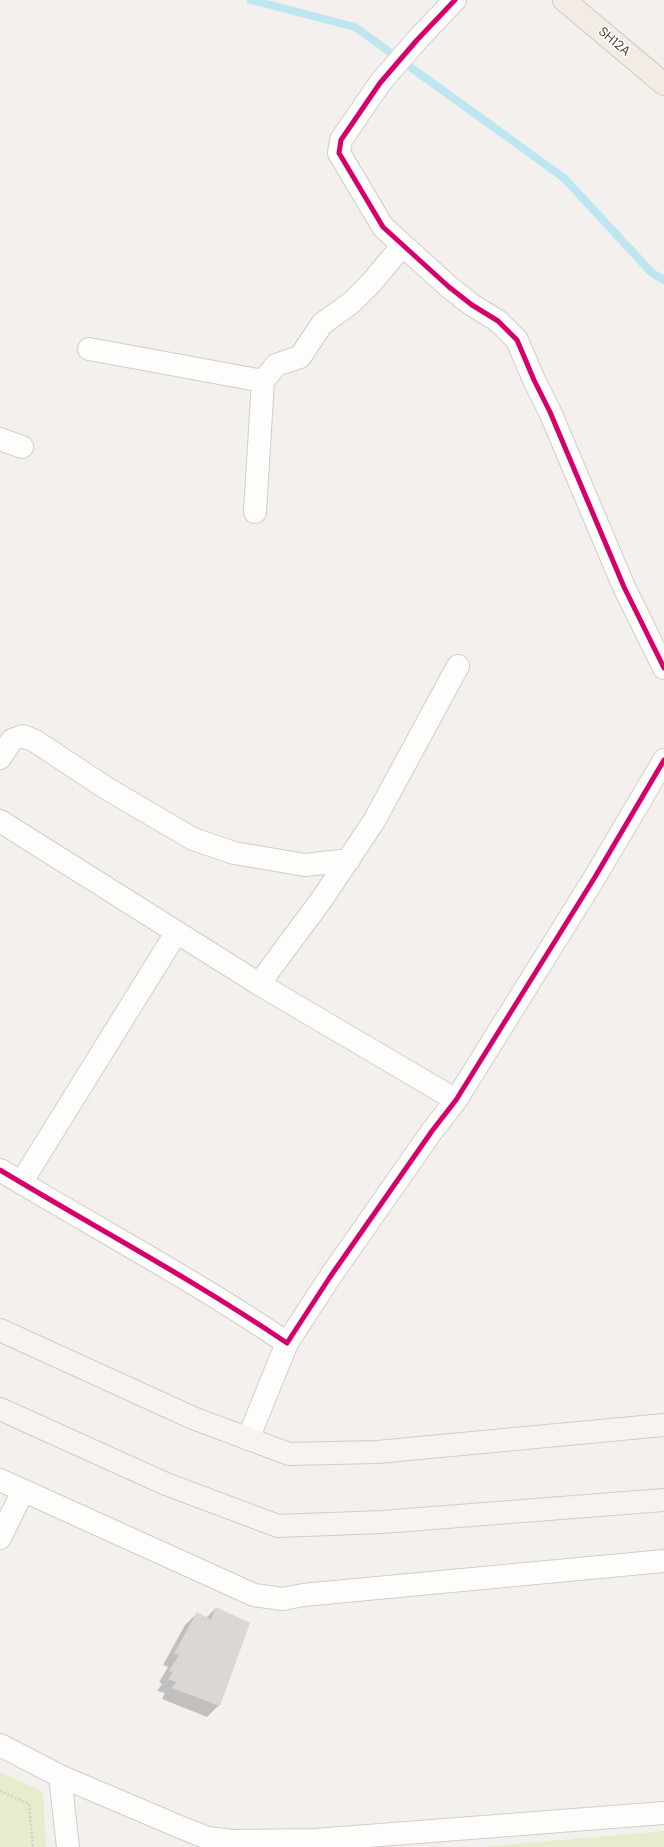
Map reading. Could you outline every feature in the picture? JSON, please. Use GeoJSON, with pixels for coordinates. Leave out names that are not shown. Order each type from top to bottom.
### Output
{"type":"FeatureCollection","features":[{"type":"Feature","properties":{"kind":"main road","name":"SH12A"},"geometry":{"type":"LineString","coordinates":[[564,0],[664,84]]}},
{"type":"Feature","properties":{"kind":"street"},"geometry":{"type":"LineString","coordinates":[[455,0],[417,40],[380,83],[341,140],[340,153],[383,228],[455,292],[472,305],[498,321],[517,340],[534,380],[550,412],[624,587],[664,668]]}},
{"type":"Feature","properties":{"kind":"street"},"geometry":{"type":"LineString","coordinates":[[255,512],[263,381],[276,365],[300,357],[322,324],[351,303],[372,282],[402,246]]}},
{"type":"Feature","properties":{"kind":"street"},"geometry":{"type":"LineString","coordinates":[[89,349],[263,381]]}},
{"type":"Feature","properties":{"kind":"street"},"geometry":{"type":"LineString","coordinates":[[0,439],[22,448]]}},
{"type":"Feature","properties":{"kind":"street"},"geometry":{"type":"LineString","coordinates":[[259,984],[322,899],[374,822],[458,666]]}},
{"type":"Feature","properties":{"kind":"street"},"geometry":{"type":"LineString","coordinates":[[0,758],[12,740],[23,736],[35,741],[106,788],[193,839],[234,853],[305,865],[348,860]]}},
{"type":"Feature","properties":{"kind":"street"},"geometry":{"type":"LineString","coordinates":[[248,1439],[287,1343],[330,1277],[428,1137],[456,1100],[595,877],[664,760]]}},
{"type":"Feature","properties":{"kind":"street"},"geometry":{"type":"LineString","coordinates":[[0,821],[259,984],[456,1100]]}},
{"type":"Feature","properties":{"kind":"street"},"geometry":{"type":"LineString","coordinates":[[21,1183],[176,933]]}},
{"type":"Feature","properties":{"kind":"street"},"geometry":{"type":"LineString","coordinates":[[0,1170],[123,1241],[287,1343]]}},
{"type":"Feature","properties":{"kind":"street"},"geometry":{"type":"LineString","coordinates":[[0,1330],[193,1418],[289,1454],[377,1452],[664,1425]]}},
{"type":"Feature","properties":{"kind":"street"},"geometry":{"type":"LineString","coordinates":[[0,1409],[166,1484],[278,1526],[382,1522],[664,1500]]}},
{"type":"Feature","properties":{"kind":"street"},"geometry":{"type":"LineString","coordinates":[[0,1480],[254,1596],[283,1599],[303,1595],[664,1561]]}},
{"type":"Feature","properties":{"kind":"street"},"geometry":{"type":"LineString","coordinates":[[0,1538],[22,1491]]}},
{"type":"Feature","properties":{"kind":"street"},"geometry":{"type":"LineString","coordinates":[[0,1746],[60,1776],[208,1838],[233,1841],[316,1844],[664,1813]]}},
{"type":"Feature","properties":{"kind":"street"},"geometry":{"type":"LineString","coordinates":[[60,1776],[68,1847]]}},
{"type":"Feature","properties":{"kind":"path"},"geometry":{"type":"LineString","coordinates":[[0,1791],[29,1804],[33,1847]]}},
{"type":"Feature","properties":{"kind":"green space"},"geometry":{"type":"Polygon","coordinates":[[[0,1772],[43,1792],[46,1847],[0,1847],[0,1772]]]}},
{"type":"Feature","properties":{"kind":"green space"},"geometry":{"type":"Polygon","coordinates":[[[664,1831],[664,1847],[482,1847],[664,1831]]]}},
{"type":"Feature","properties":{"kind":"building"},"geometry":{"type":"Polygon","coordinates":[[[216,1607],[250,1623],[220,1706],[172,1688],[176,1682],[168,1679],[173,1672],[169,1671],[179,1655],[174,1654],[197,1612],[211,1620],[216,1607]]]}},
{"type":"Feature","properties":{"kind":"waterway"},"geometry":{"type":"LineString","coordinates":[[251,0],[355,27],[564,178],[652,273],[664,280]]}},
{"type":"Feature","properties":{"kind":"cycle path"},"geometry":{"type":"LineString","coordinates":[[455,0],[417,40],[380,83],[341,140],[339,153],[383,227],[449,287],[472,305],[498,321],[517,340],[534,380],[550,412],[624,587],[664,668]]}},
{"type":"Feature","properties":{"kind":"cycle path"},"geometry":{"type":"LineString","coordinates":[[0,1170],[181,1276],[287,1343],[330,1277],[432,1131],[456,1100],[595,877],[664,760]]}}]}
